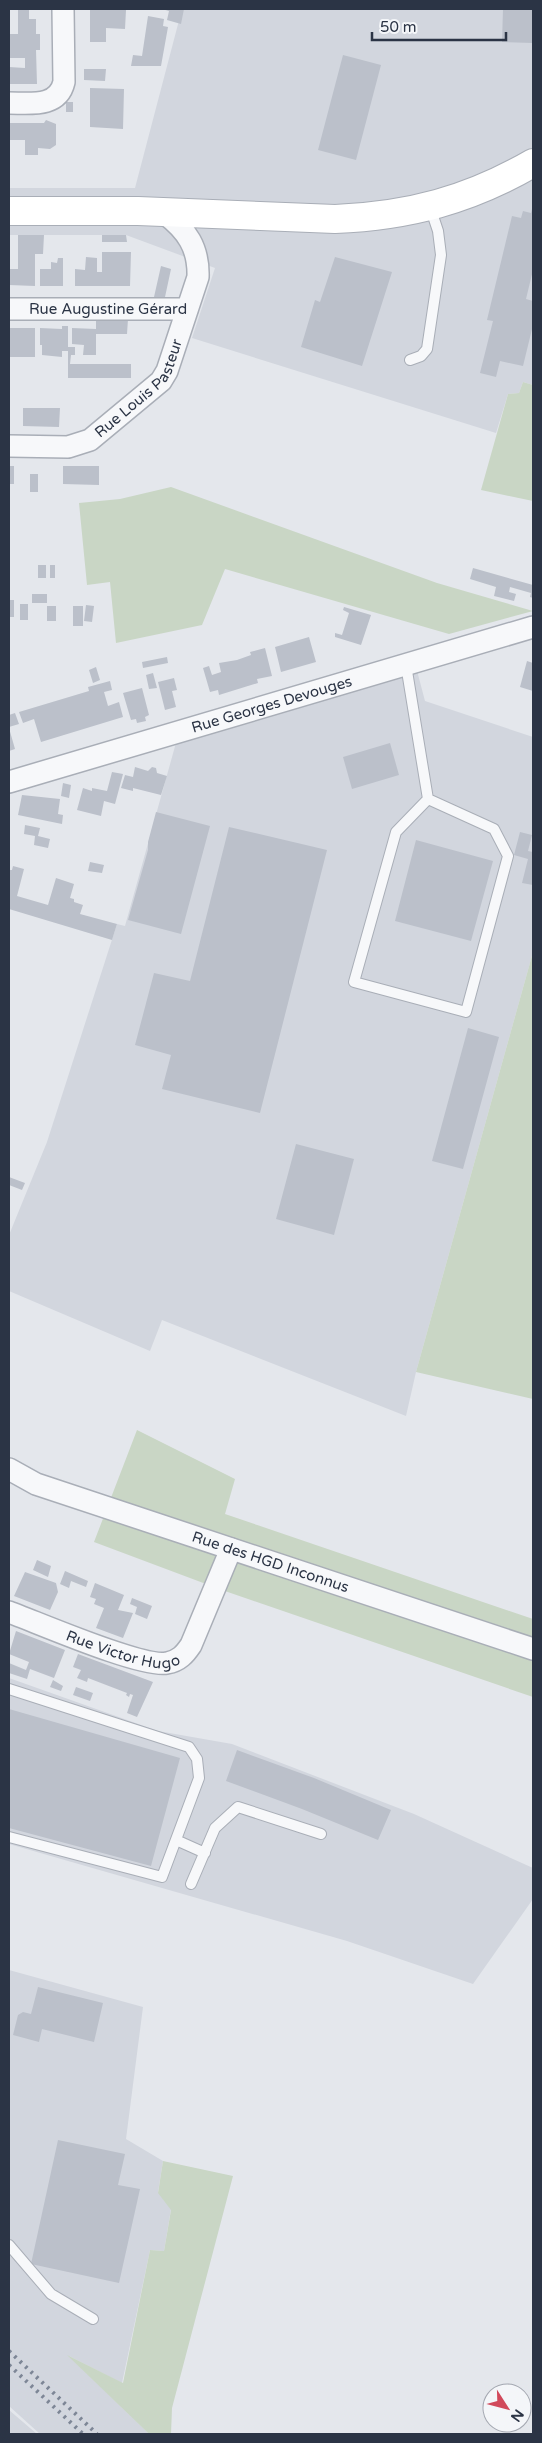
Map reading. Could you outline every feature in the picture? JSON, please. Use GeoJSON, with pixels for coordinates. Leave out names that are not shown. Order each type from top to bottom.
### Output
{"type":"FeatureCollection","features":[{"type":"Feature","properties":{"kind":"street"},"geometry":{"type":"LineString","coordinates":[[9,103],[45,102],[54,99],[62,91],[64,82],[63,9]]}},
{"type":"Feature","properties":{"kind":"street"},"geometry":{"type":"LineString","coordinates":[[9,212],[164,213],[335,219],[398,213],[478,192],[533,162]]}},
{"type":"Feature","properties":{"kind":"street","name":"Rue Augustine Gérard"},"geometry":{"type":"LineString","coordinates":[[9,309],[187,309],[198,277],[197,254],[186,232],[164,213]]}},
{"type":"Feature","properties":{"kind":"street","name":"Rue Louis Pasteur"},"geometry":{"type":"LineString","coordinates":[[9,446],[68,447],[90,440],[161,381],[167,371],[187,309]]}},
{"type":"Feature","properties":{"kind":"street","name":"Rue Georges Devouges"},"geometry":{"type":"LineString","coordinates":[[9,782],[533,628]]}},
{"type":"Feature","properties":{"kind":"street","name":"Rue des HGD Inconnus"},"geometry":{"type":"LineString","coordinates":[[9,1469],[36,1484],[533,1649]]}},
{"type":"Feature","properties":{"kind":"street","name":"Rue Victor Hugo"},"geometry":{"type":"LineString","coordinates":[[9,1612],[112,1651],[153,1663],[168,1663],[182,1657],[191,1645],[231,1549]]}},
{"type":"Feature","properties":{"kind":"lane"},"geometry":{"type":"LineString","coordinates":[[410,360],[421,356],[427,349],[441,255],[438,231],[429,206]]}},
{"type":"Feature","properties":{"kind":"lane"},"geometry":{"type":"LineString","coordinates":[[406,666],[428,799]]}},
{"type":"Feature","properties":{"kind":"lane"},"geometry":{"type":"LineString","coordinates":[[428,799],[494,829],[508,856],[466,1012],[354,982],[396,832],[428,799]]}},
{"type":"Feature","properties":{"kind":"lane"},"geometry":{"type":"LineString","coordinates":[[9,1689],[189,1747],[197,1759],[199,1778],[162,1877],[9,1837]]}},
{"type":"Feature","properties":{"kind":"lane"},"geometry":{"type":"LineString","coordinates":[[192,1884],[215,1828],[238,1807],[321,1834]]}},
{"type":"Feature","properties":{"kind":"lane"},"geometry":{"type":"LineString","coordinates":[[176,1840],[204,1853]]}},
{"type":"Feature","properties":{"kind":"lane"},"geometry":{"type":"LineString","coordinates":[[9,2246],[51,2294],[93,2319]]}},
{"type":"Feature","properties":{"kind":"shaded area"},"geometry":{"type":"Polygon","coordinates":[[[182,9],[533,9],[533,385],[523,382],[519,393],[508,394],[496,433],[192,338],[215,268],[126,235],[9,235],[9,188],[135,188],[182,9]]]}},
{"type":"Feature","properties":{"kind":"shaded area"},"geometry":{"type":"Polygon","coordinates":[[[415,663],[425,701],[533,737],[533,952],[416,1372],[406,1416],[162,1320],[150,1351],[9,1291],[9,1235],[47,1142],[117,924],[125,926],[179,732],[415,663]]]}},
{"type":"Feature","properties":{"kind":"shaded area"},"geometry":{"type":"Polygon","coordinates":[[[9,1678],[158,1731],[232,1744],[414,1814],[533,1868],[533,1899],[473,1984],[347,1941],[9,1844],[9,1678]]]}},
{"type":"Feature","properties":{"kind":"shaded area"},"geometry":{"type":"Polygon","coordinates":[[[9,1970],[143,2007],[126,2139],[163,2161],[158,2192],[171,2209],[164,2251],[150,2250],[122,2383],[69,2356],[149,2434],[40,2434],[9,2406],[9,1970]]]}},
{"type":"Feature","properties":{"kind":"shaded area"},"geometry":{"type":"Polygon","coordinates":[[[9,2410],[37,2434],[9,2434],[9,2410]]]}},
{"type":"Feature","properties":{"kind":"green space"},"geometry":{"type":"Polygon","coordinates":[[[523,382],[533,385],[533,501],[481,490],[508,394],[519,393],[523,382]]]}},
{"type":"Feature","properties":{"kind":"green space"},"geometry":{"type":"Polygon","coordinates":[[[171,487],[437,583],[533,611],[449,634],[225,569],[202,625],[116,643],[110,582],[87,585],[79,503],[120,499],[171,487]]]}},
{"type":"Feature","properties":{"kind":"green space"},"geometry":{"type":"Polygon","coordinates":[[[533,952],[533,1399],[416,1372],[533,952]]]}},
{"type":"Feature","properties":{"kind":"green space"},"geometry":{"type":"Polygon","coordinates":[[[137,1430],[235,1479],[225,1514],[533,1619],[533,1697],[222,1590],[94,1542],[137,1430]]]}},
{"type":"Feature","properties":{"kind":"green space"},"geometry":{"type":"Polygon","coordinates":[[[163,2161],[233,2176],[172,2408],[171,2434],[149,2434],[67,2355],[123,2383],[150,2250],[164,2251],[171,2210],[158,2193],[163,2161]]]}},
{"type":"Feature","properties":{"kind":"building"},"geometry":{"type":"Polygon","coordinates":[[[18,9],[29,9],[29,19],[36,19],[36,34],[40,34],[40,50],[36,50],[37,84],[9,84],[9,67],[25,68],[25,58],[9,58],[9,34],[18,34],[18,9]]]}},
{"type":"Feature","properties":{"kind":"building"},"geometry":{"type":"Polygon","coordinates":[[[162,9],[184,9],[181,24],[167,20],[169,11],[162,9]]]}},
{"type":"Feature","properties":{"kind":"building"},"geometry":{"type":"Polygon","coordinates":[[[503,9],[533,9],[533,43],[502,42],[503,9]]]}},
{"type":"Feature","properties":{"kind":"building"},"geometry":{"type":"Polygon","coordinates":[[[90,10],[126,10],[125,29],[106,28],[106,42],[90,42],[90,10]]]}},
{"type":"Feature","properties":{"kind":"building"},"geometry":{"type":"Polygon","coordinates":[[[148,16],[164,19],[163,26],[168,27],[161,66],[131,66],[133,55],[142,56],[148,16]]]}},
{"type":"Feature","properties":{"kind":"building"},"geometry":{"type":"Polygon","coordinates":[[[343,55],[381,65],[356,160],[318,150],[343,55]]]}},
{"type":"Feature","properties":{"kind":"building"},"geometry":{"type":"Polygon","coordinates":[[[84,69],[106,69],[105,81],[84,80],[84,69]]]}},
{"type":"Feature","properties":{"kind":"building"},"geometry":{"type":"Polygon","coordinates":[[[90,88],[124,89],[123,129],[90,127],[90,88]]]}},
{"type":"Feature","properties":{"kind":"building"},"geometry":{"type":"Polygon","coordinates":[[[66,102],[73,102],[73,112],[66,112],[66,102]]]}},
{"type":"Feature","properties":{"kind":"building"},"geometry":{"type":"Polygon","coordinates":[[[46,120],[56,124],[56,145],[50,149],[38,148],[38,155],[25,155],[25,140],[9,140],[9,123],[44,123],[46,120]]]}},
{"type":"Feature","properties":{"kind":"building"},"geometry":{"type":"Polygon","coordinates":[[[532,209],[533,270],[526,299],[533,301],[533,325],[523,366],[500,361],[496,377],[480,373],[493,321],[487,320],[512,216],[521,218],[523,211],[531,213],[532,209]]]}},
{"type":"Feature","properties":{"kind":"building"},"geometry":{"type":"Polygon","coordinates":[[[18,235],[44,235],[43,254],[35,254],[35,286],[9,285],[9,269],[18,269],[18,235]]]}},
{"type":"Feature","properties":{"kind":"building"},"geometry":{"type":"Polygon","coordinates":[[[102,235],[126,235],[127,242],[102,242],[102,235]]]}},
{"type":"Feature","properties":{"kind":"building"},"geometry":{"type":"Polygon","coordinates":[[[102,252],[131,252],[130,286],[75,286],[75,269],[85,270],[86,257],[97,258],[97,272],[102,272],[102,252]]]}},
{"type":"Feature","properties":{"kind":"building"},"geometry":{"type":"Polygon","coordinates":[[[335,257],[392,272],[362,366],[301,347],[315,300],[320,302],[335,257]]]}},
{"type":"Feature","properties":{"kind":"building"},"geometry":{"type":"Polygon","coordinates":[[[58,258],[63,258],[63,286],[40,286],[40,269],[51,269],[51,262],[57,263],[58,258]]]}},
{"type":"Feature","properties":{"kind":"building"},"geometry":{"type":"Polygon","coordinates":[[[161,266],[171,269],[165,297],[154,297],[161,266]]]}},
{"type":"Feature","properties":{"kind":"building"},"geometry":{"type":"Polygon","coordinates":[[[96,319],[128,319],[127,334],[96,334],[96,355],[83,355],[84,345],[72,344],[72,328],[96,329],[96,319]]]}},
{"type":"Feature","properties":{"kind":"building"},"geometry":{"type":"Polygon","coordinates":[[[62,326],[68,326],[68,347],[75,347],[75,355],[71,355],[70,364],[131,364],[131,378],[68,378],[68,351],[62,351],[62,357],[42,355],[42,345],[40,345],[40,328],[62,329],[62,326]]]}},
{"type":"Feature","properties":{"kind":"building"},"geometry":{"type":"Polygon","coordinates":[[[9,328],[35,328],[35,357],[10,357],[9,328]]]}},
{"type":"Feature","properties":{"kind":"building"},"geometry":{"type":"Polygon","coordinates":[[[23,408],[60,408],[59,427],[23,426],[23,408]]]}},
{"type":"Feature","properties":{"kind":"building"},"geometry":{"type":"Polygon","coordinates":[[[9,466],[14,466],[14,484],[9,484],[9,466]]]}},
{"type":"Feature","properties":{"kind":"building"},"geometry":{"type":"Polygon","coordinates":[[[63,466],[99,466],[99,485],[63,484],[63,466]]]}},
{"type":"Feature","properties":{"kind":"building"},"geometry":{"type":"Polygon","coordinates":[[[30,474],[38,474],[38,492],[30,492],[30,474]]]}},
{"type":"Feature","properties":{"kind":"building"},"geometry":{"type":"Polygon","coordinates":[[[38,565],[46,565],[46,578],[38,578],[38,565]]]}},
{"type":"Feature","properties":{"kind":"building"},"geometry":{"type":"Polygon","coordinates":[[[50,565],[55,565],[55,578],[50,578],[50,565]]]}},
{"type":"Feature","properties":{"kind":"building"},"geometry":{"type":"Polygon","coordinates":[[[473,568],[533,585],[533,598],[530,597],[531,593],[510,587],[509,592],[516,594],[514,601],[494,596],[496,587],[470,579],[473,568]]]}},
{"type":"Feature","properties":{"kind":"building"},"geometry":{"type":"Polygon","coordinates":[[[32,594],[47,594],[47,603],[32,603],[32,594]]]}},
{"type":"Feature","properties":{"kind":"building"},"geometry":{"type":"Polygon","coordinates":[[[9,600],[14,600],[14,617],[9,617],[9,600]]]}},
{"type":"Feature","properties":{"kind":"building"},"geometry":{"type":"Polygon","coordinates":[[[20,604],[28,604],[28,620],[20,620],[20,604]]]}},
{"type":"Feature","properties":{"kind":"building"},"geometry":{"type":"Polygon","coordinates":[[[86,605],[94,606],[92,622],[84,621],[86,605]]]}},
{"type":"Feature","properties":{"kind":"building"},"geometry":{"type":"Polygon","coordinates":[[[47,606],[56,606],[56,621],[47,621],[47,606]]]}},
{"type":"Feature","properties":{"kind":"building"},"geometry":{"type":"Polygon","coordinates":[[[73,606],[83,606],[83,626],[73,626],[73,606]]]}},
{"type":"Feature","properties":{"kind":"building"},"geometry":{"type":"Polygon","coordinates":[[[344,607],[371,615],[361,645],[335,637],[335,633],[342,635],[349,613],[343,610],[344,607]]]}},
{"type":"Feature","properties":{"kind":"building"},"geometry":{"type":"Polygon","coordinates":[[[309,637],[316,662],[281,672],[275,647],[309,637]]]}},
{"type":"Feature","properties":{"kind":"building"},"geometry":{"type":"Polygon","coordinates":[[[265,648],[272,676],[257,679],[258,683],[219,695],[218,690],[210,692],[203,668],[209,666],[212,675],[221,672],[219,663],[237,660],[251,655],[250,652],[265,648]]]}},
{"type":"Feature","properties":{"kind":"building"},"geometry":{"type":"Polygon","coordinates":[[[167,657],[168,663],[143,668],[142,662],[167,657]]]}},
{"type":"Feature","properties":{"kind":"building"},"geometry":{"type":"Polygon","coordinates":[[[527,661],[533,663],[533,691],[520,687],[527,661]]]}},
{"type":"Feature","properties":{"kind":"building"},"geometry":{"type":"Polygon","coordinates":[[[96,667],[100,680],[93,683],[89,670],[96,667]]]}},
{"type":"Feature","properties":{"kind":"building"},"geometry":{"type":"Polygon","coordinates":[[[153,673],[157,688],[149,689],[146,675],[153,673]]]}},
{"type":"Feature","properties":{"kind":"building"},"geometry":{"type":"Polygon","coordinates":[[[174,678],[177,690],[172,691],[176,707],[165,710],[158,682],[174,678]]]}},
{"type":"Feature","properties":{"kind":"building"},"geometry":{"type":"Polygon","coordinates":[[[110,681],[112,690],[104,692],[108,706],[119,702],[123,717],[41,742],[34,719],[23,723],[19,712],[89,691],[88,687],[110,681]]]}},
{"type":"Feature","properties":{"kind":"building"},"geometry":{"type":"Polygon","coordinates":[[[142,688],[149,715],[145,717],[146,721],[137,723],[136,719],[131,720],[123,693],[142,688]]]}},
{"type":"Feature","properties":{"kind":"building"},"geometry":{"type":"Polygon","coordinates":[[[15,713],[19,724],[9,727],[9,715],[15,713]]]}},
{"type":"Feature","properties":{"kind":"building"},"geometry":{"type":"Polygon","coordinates":[[[9,728],[15,749],[9,751],[9,728]]]}},
{"type":"Feature","properties":{"kind":"building"},"geometry":{"type":"Polygon","coordinates":[[[390,743],[399,775],[352,789],[343,757],[390,743]]]}},
{"type":"Feature","properties":{"kind":"building"},"geometry":{"type":"Polygon","coordinates":[[[135,767],[148,771],[152,767],[156,768],[157,773],[167,776],[161,795],[133,788],[133,791],[121,788],[125,775],[133,777],[135,767]]]}},
{"type":"Feature","properties":{"kind":"building"},"geometry":{"type":"Polygon","coordinates":[[[112,772],[123,774],[115,804],[104,801],[101,816],[77,810],[83,788],[92,791],[92,788],[107,791],[112,772]]]}},
{"type":"Feature","properties":{"kind":"building"},"geometry":{"type":"Polygon","coordinates":[[[63,783],[71,785],[69,798],[61,796],[63,783]]]}},
{"type":"Feature","properties":{"kind":"building"},"geometry":{"type":"Polygon","coordinates":[[[22,795],[60,799],[58,814],[63,815],[62,824],[18,815],[22,795]]]}},
{"type":"Feature","properties":{"kind":"building"},"geometry":{"type":"Polygon","coordinates":[[[156,812],[210,826],[181,934],[128,920],[148,850],[148,842],[156,812]]]}},
{"type":"Feature","properties":{"kind":"building"},"geometry":{"type":"Polygon","coordinates":[[[25,825],[40,828],[38,836],[50,839],[48,848],[34,845],[35,836],[24,834],[25,825]]]}},
{"type":"Feature","properties":{"kind":"building"},"geometry":{"type":"Polygon","coordinates":[[[229,827],[327,850],[260,1113],[162,1089],[171,1055],[135,1045],[154,973],[190,981],[229,827]]]}},
{"type":"Feature","properties":{"kind":"building"},"geometry":{"type":"Polygon","coordinates":[[[520,832],[532,835],[528,851],[533,852],[533,885],[522,883],[528,859],[514,855],[520,832]]]}},
{"type":"Feature","properties":{"kind":"building"},"geometry":{"type":"Polygon","coordinates":[[[416,840],[493,861],[471,941],[395,921],[416,840]]]}},
{"type":"Feature","properties":{"kind":"building"},"geometry":{"type":"Polygon","coordinates":[[[90,862],[104,865],[102,873],[88,871],[90,862]]]}},
{"type":"Feature","properties":{"kind":"building"},"geometry":{"type":"Polygon","coordinates":[[[13,866],[24,869],[17,896],[48,905],[56,878],[74,884],[70,898],[74,899],[74,902],[83,905],[80,914],[117,924],[112,940],[9,909],[9,870],[12,870],[13,866]]]}},
{"type":"Feature","properties":{"kind":"building"},"geometry":{"type":"Polygon","coordinates":[[[468,1028],[499,1037],[463,1169],[432,1161],[468,1028]]]}},
{"type":"Feature","properties":{"kind":"building"},"geometry":{"type":"Polygon","coordinates":[[[296,1144],[354,1159],[334,1235],[276,1219],[296,1144]]]}},
{"type":"Feature","properties":{"kind":"building"},"geometry":{"type":"Polygon","coordinates":[[[9,1177],[25,1183],[22,1190],[9,1185],[9,1177]]]}},
{"type":"Feature","properties":{"kind":"building"},"geometry":{"type":"Polygon","coordinates":[[[37,1560],[51,1566],[48,1577],[33,1570],[37,1560]]]}},
{"type":"Feature","properties":{"kind":"building"},"geometry":{"type":"Polygon","coordinates":[[[65,1571],[88,1581],[86,1587],[71,1581],[69,1588],[60,1584],[65,1571]]]}},
{"type":"Feature","properties":{"kind":"building"},"geometry":{"type":"Polygon","coordinates":[[[25,1572],[56,1583],[58,1592],[50,1610],[14,1596],[25,1572]]]}},
{"type":"Feature","properties":{"kind":"building"},"geometry":{"type":"Polygon","coordinates":[[[95,1583],[124,1595],[118,1610],[133,1613],[123,1638],[96,1628],[104,1608],[94,1604],[96,1599],[90,1597],[95,1583]]]}},
{"type":"Feature","properties":{"kind":"building"},"geometry":{"type":"Polygon","coordinates":[[[132,1598],[152,1606],[147,1619],[135,1614],[137,1607],[130,1604],[132,1598]]]}},
{"type":"Feature","properties":{"kind":"building"},"geometry":{"type":"Polygon","coordinates":[[[16,1631],[65,1650],[54,1678],[30,1669],[27,1679],[9,1673],[9,1663],[26,1670],[29,1662],[9,1654],[16,1631]]]}},
{"type":"Feature","properties":{"kind":"building"},"geometry":{"type":"Polygon","coordinates":[[[78,1654],[153,1682],[137,1717],[127,1713],[133,1695],[130,1694],[129,1697],[126,1695],[127,1693],[88,1678],[87,1682],[77,1678],[81,1670],[73,1667],[78,1654]]]}},
{"type":"Feature","properties":{"kind":"building"},"geometry":{"type":"Polygon","coordinates":[[[53,1680],[63,1686],[61,1691],[50,1687],[53,1680]]]}},
{"type":"Feature","properties":{"kind":"building"},"geometry":{"type":"Polygon","coordinates":[[[76,1687],[93,1693],[90,1701],[73,1695],[76,1687]]]}},
{"type":"Feature","properties":{"kind":"building"},"geometry":{"type":"Polygon","coordinates":[[[9,1709],[180,1758],[151,1866],[9,1828],[9,1709]]]}},
{"type":"Feature","properties":{"kind":"building"},"geometry":{"type":"Polygon","coordinates":[[[237,1750],[314,1778],[391,1810],[378,1840],[226,1781],[237,1750]]]}},
{"type":"Feature","properties":{"kind":"building"},"geometry":{"type":"Polygon","coordinates":[[[38,1987],[103,2003],[94,2042],[42,2029],[39,2042],[13,2035],[18,2015],[23,2012],[31,2014],[38,1987]]]}},
{"type":"Feature","properties":{"kind":"building"},"geometry":{"type":"Polygon","coordinates":[[[58,2140],[125,2154],[118,2185],[140,2189],[119,2283],[31,2264],[58,2140]]]}},
{"type":"Feature","properties":{"kind":"railway"},"geometry":{"type":"LineString","coordinates":[[9,2351],[97,2434]]}},
{"type":"Feature","properties":{"kind":"railway"},"geometry":{"type":"LineString","coordinates":[[9,2365],[83,2434]]}}]}
